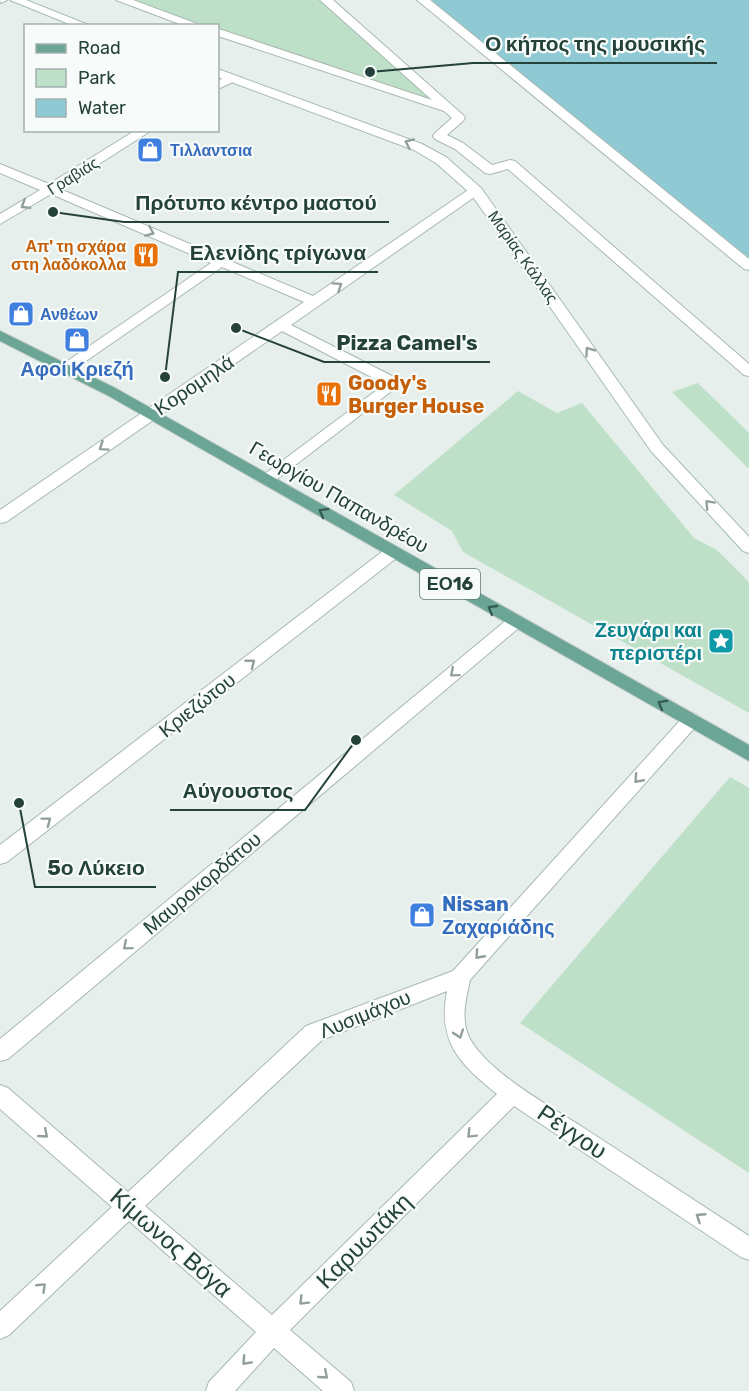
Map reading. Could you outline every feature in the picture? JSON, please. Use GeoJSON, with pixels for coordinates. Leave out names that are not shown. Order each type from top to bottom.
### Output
{"type":"FeatureCollection","features":[{"type":"Feature","properties":{"kind":"main road","name":"Γεωργίου Παπανδρέου"},"geometry":{"type":"LineString","coordinates":[[0,335],[68,367],[749,754]]}},
{"type":"Feature","properties":{"kind":"street"},"geometry":{"type":"LineString","coordinates":[[16,0],[81,24]]}},
{"type":"Feature","properties":{"kind":"street"},"geometry":{"type":"LineString","coordinates":[[122,0],[192,24]]}},
{"type":"Feature","properties":{"kind":"street"},"geometry":{"type":"LineString","coordinates":[[326,0],[459,118],[439,136],[466,151],[490,170],[510,164],[749,372]]}},
{"type":"Feature","properties":{"kind":"street"},"geometry":{"type":"LineString","coordinates":[[423,0],[749,266]]}},
{"type":"Feature","properties":{"kind":"street"},"geometry":{"type":"LineString","coordinates":[[219,32],[450,111]]}},
{"type":"Feature","properties":{"kind":"street","name":"Μαρίας Κάλλας"},"geometry":{"type":"LineString","coordinates":[[224,75],[396,137],[441,160],[476,191],[657,448],[749,547]]}},
{"type":"Feature","properties":{"kind":"street","name":"Γραβιάς"},"geometry":{"type":"LineString","coordinates":[[0,220],[143,132]]}},
{"type":"Feature","properties":{"kind":"street"},"geometry":{"type":"LineString","coordinates":[[441,160],[466,151]]}},
{"type":"Feature","properties":{"kind":"street"},"geometry":{"type":"LineString","coordinates":[[0,168],[315,302]]}},
{"type":"Feature","properties":{"kind":"street","name":"Κορομηλά"},"geometry":{"type":"LineString","coordinates":[[0,518],[476,191]]}},
{"type":"Feature","properties":{"kind":"street"},"geometry":{"type":"LineString","coordinates":[[68,367],[221,262]]}},
{"type":"Feature","properties":{"kind":"street"},"geometry":{"type":"LineString","coordinates":[[266,479],[395,383],[281,326]]}},
{"type":"Feature","properties":{"kind":"street","name":"Κριεζώτου"},"geometry":{"type":"LineString","coordinates":[[0,856],[393,552]]}},
{"type":"Feature","properties":{"kind":"street","name":"Μαυροκορδάτου"},"geometry":{"type":"LineString","coordinates":[[0,1052],[515,622]]}},
{"type":"Feature","properties":{"kind":"street","name":"Λυσιμάχου"},"geometry":{"type":"LineString","coordinates":[[0,1327],[314,1033],[460,977],[691,720]]}},
{"type":"Feature","properties":{"kind":"street","name":"Ρέγγου"},"geometry":{"type":"LineString","coordinates":[[460,977],[454,1015],[458,1035],[466,1052],[481,1067],[512,1093],[749,1249]]}},
{"type":"Feature","properties":{"kind":"street","name":"Καρυωτάκη"},"geometry":{"type":"LineString","coordinates":[[218,1391],[273,1331],[512,1093]]}},
{"type":"Feature","properties":{"kind":"street","name":"Κίμωνος Βόγα"},"geometry":{"type":"LineString","coordinates":[[0,1095],[342,1391]]}},
{"type":"Feature","properties":{"kind":"green space"},"geometry":{"type":"Polygon","coordinates":[[[122,0],[326,0],[450,111],[219,32],[219,24],[195,24],[122,0]]]}},
{"type":"Feature","properties":{"kind":"green space"},"geometry":{"type":"Polygon","coordinates":[[[698,383],[749,433],[749,469],[672,392],[698,383]]]}},
{"type":"Feature","properties":{"kind":"green space"},"geometry":{"type":"Polygon","coordinates":[[[518,391],[557,413],[582,403],[694,538],[717,550],[749,582],[749,713],[463,552],[452,531],[394,495],[518,391]]]}},
{"type":"Feature","properties":{"kind":"green space"},"geometry":{"type":"Polygon","coordinates":[[[730,777],[749,788],[749,1173],[520,1023],[730,777]]]}},
{"type":"Feature","properties":{"kind":"water"},"geometry":{"type":"Polygon","coordinates":[[[430,0],[749,0],[749,258],[430,0]]]}},
{"type":"Feature","properties":{"kind":"place","name":"Ο κήπος της μουσικής"},"geometry":{"type":"Point","coordinates":[370,72]}},
{"type":"Feature","properties":{"kind":"place","name":"Τιλλαντσια"},"geometry":{"type":"Point","coordinates":[150,150]}},
{"type":"Feature","properties":{"kind":"place","name":"Πρότυπο κέντρο μαστού"},"geometry":{"type":"Point","coordinates":[53,212]}},
{"type":"Feature","properties":{"kind":"place","name":"Απ' τη σχάρα στη λαδόκολλα"},"geometry":{"type":"Point","coordinates":[146,255]}},
{"type":"Feature","properties":{"kind":"place","name":"Ανθέων"},"geometry":{"type":"Point","coordinates":[21,314]}},
{"type":"Feature","properties":{"kind":"place","name":"Pizza Camel's"},"geometry":{"type":"Point","coordinates":[236,328]}},
{"type":"Feature","properties":{"kind":"place","name":"Αφοί Κριεζή"},"geometry":{"type":"Point","coordinates":[77,340]}},
{"type":"Feature","properties":{"kind":"place","name":"Ελενίδης τρίγωνα"},"geometry":{"type":"Point","coordinates":[165,377]}},
{"type":"Feature","properties":{"kind":"place","name":"Goody's Burger House"},"geometry":{"type":"Point","coordinates":[329,394]}},
{"type":"Feature","properties":{"kind":"place","name":"Ζευγάρι και περιστέρι"},"geometry":{"type":"Point","coordinates":[721,641]}},
{"type":"Feature","properties":{"kind":"place","name":"Αύγουστος"},"geometry":{"type":"Point","coordinates":[356,740]}},
{"type":"Feature","properties":{"kind":"place","name":"5ο Λύκειο"},"geometry":{"type":"Point","coordinates":[19,803]}},
{"type":"Feature","properties":{"kind":"place","name":"Nissan Ζαχαριάδης"},"geometry":{"type":"Point","coordinates":[422,915]}}]}
